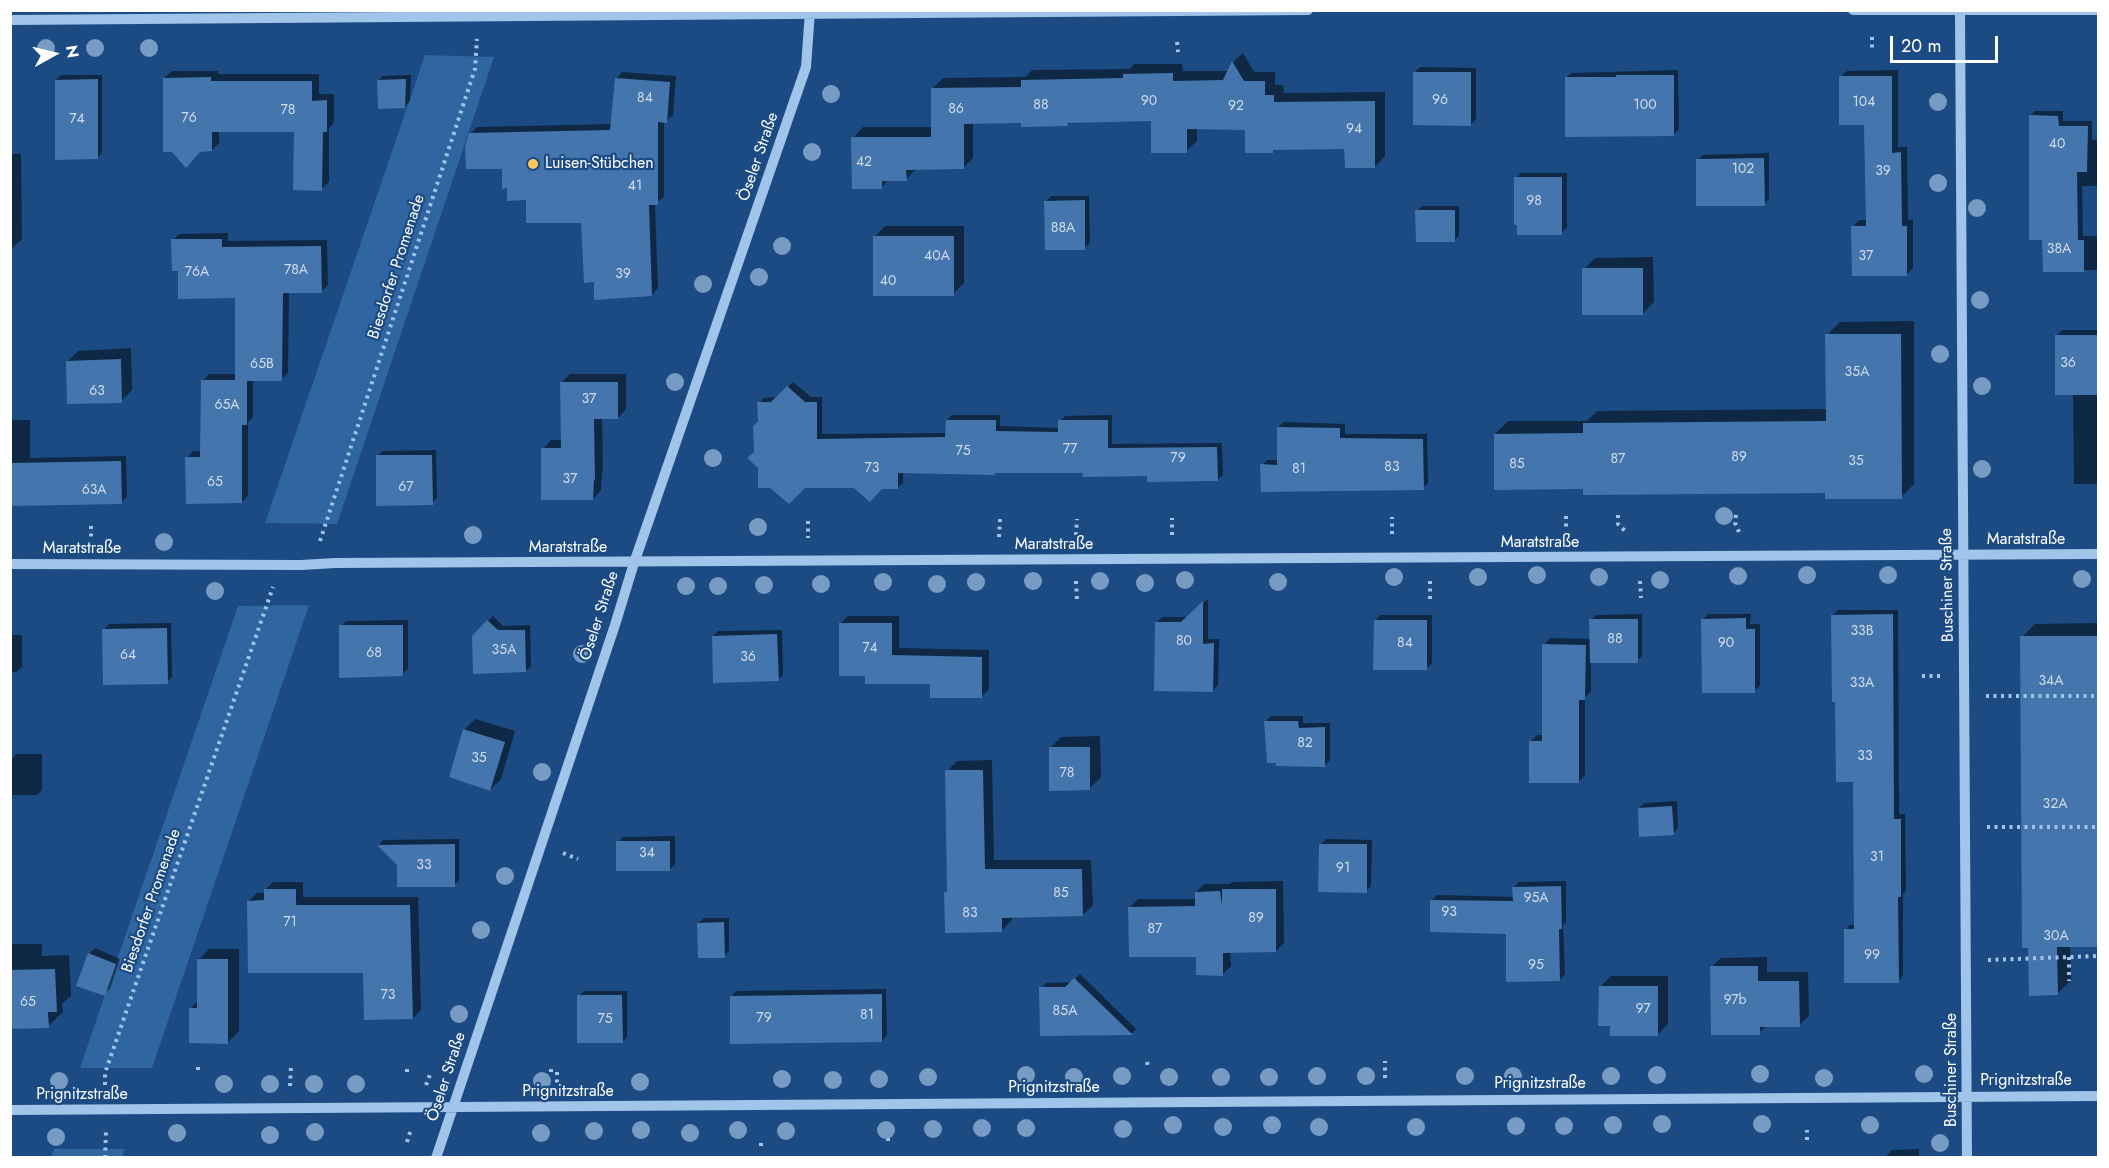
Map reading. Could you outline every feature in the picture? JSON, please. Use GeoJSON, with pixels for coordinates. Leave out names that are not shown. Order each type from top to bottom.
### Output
{"type":"FeatureCollection","features":[{"type":"Feature","properties":{"kind":"street"},"geometry":{"type":"LineString","coordinates":[[10,20],[1308,10]]}},
{"type":"Feature","properties":{"kind":"street"},"geometry":{"type":"LineString","coordinates":[[1853,10],[2096,10]]}},
{"type":"Feature","properties":{"kind":"street","name":"Buschiner Straße"},"geometry":{"type":"LineString","coordinates":[[1960,11],[1968,1158]]}},
{"type":"Feature","properties":{"kind":"street","name":"Öseler Straße"},"geometry":{"type":"LineString","coordinates":[[436,1158],[634,563],[806,67],[810,13]]}},
{"type":"Feature","properties":{"kind":"street","name":"Maratstraße"},"geometry":{"type":"LineString","coordinates":[[10,564],[634,563],[2098,554]]}},
{"type":"Feature","properties":{"kind":"street","name":"Prignitzstraße"},"geometry":{"type":"LineString","coordinates":[[10,1110],[2098,1095]]}},
{"type":"Feature","properties":{"kind":"path","name":"Biesdorfer Promenade"},"geometry":{"type":"LineString","coordinates":[[325,524],[475,69],[477,49],[475,16]]}},
{"type":"Feature","properties":{"kind":"path"},"geometry":{"type":"LineString","coordinates":[[1872,37],[1872,48]]}},
{"type":"Feature","properties":{"kind":"path"},"geometry":{"type":"LineString","coordinates":[[1178,42],[1178,52]]}},
{"type":"Feature","properties":{"kind":"path","name":"Biesdorfer Promenade"},"geometry":{"type":"LineString","coordinates":[[105,1158],[105,1073],[249,657]]}},
{"type":"Feature","properties":{"kind":"path"},"geometry":{"type":"LineString","coordinates":[[1964,696],[2098,696]]}},
{"type":"Feature","properties":{"kind":"path"},"geometry":{"type":"LineString","coordinates":[[1965,826],[2098,827]]}},
{"type":"Feature","properties":{"kind":"path"},"geometry":{"type":"LineString","coordinates":[[562,853],[578,859]]}},
{"type":"Feature","properties":{"kind":"path"},"geometry":{"type":"LineString","coordinates":[[2069,957],[2069,981]]}},
{"type":"Feature","properties":{"kind":"path"},"geometry":{"type":"LineString","coordinates":[[2000,959],[2098,957]]}},
{"type":"Feature","properties":{"kind":"path"},"geometry":{"type":"LineString","coordinates":[[551,1065],[551,1072]]}},
{"type":"Feature","properties":{"kind":"path"},"geometry":{"type":"LineString","coordinates":[[407,1066],[407,1072]]}},
{"type":"Feature","properties":{"kind":"path"},"geometry":{"type":"LineString","coordinates":[[1807,1130],[1807,1140]]}},
{"type":"Feature","properties":{"kind":"path"},"geometry":{"type":"LineString","coordinates":[[888,1138],[888,1144]]}},
{"type":"Feature","properties":{"kind":"path"},"geometry":{"type":"LineString","coordinates":[[761,1139],[761,1146]]}},
{"type":"Feature","properties":{"kind":"shaded area"},"geometry":{"type":"Polygon","coordinates":[[[425,55],[494,57],[337,524],[265,523],[425,55]]]}},
{"type":"Feature","properties":{"kind":"shaded area"},"geometry":{"type":"Polygon","coordinates":[[[309,605],[152,1068],[80,1068],[238,606],[309,605]]]}},
{"type":"Feature","properties":{"kind":"shaded area"},"geometry":{"type":"Polygon","coordinates":[[[54,1149],[125,1149],[122,1157],[51,1157],[54,1149]]]}},
{"type":"Feature","properties":{"kind":"building"},"geometry":{"type":"Polygon","coordinates":[[[1232,61],[1244,81],[1265,81],[1265,95],[1274,95],[1274,102],[1375,101],[1375,168],[1345,168],[1344,149],[1273,150],[1273,153],[1245,153],[1245,130],[1187,129],[1187,153],[1151,153],[1151,121],[1068,123],[1068,126],[1021,127],[1021,123],[964,124],[964,169],[906,170],[907,181],[882,181],[882,189],[852,189],[851,137],[931,137],[931,88],[1021,87],[1021,80],[1123,78],[1123,74],[1173,73],[1173,81],[1223,80],[1232,61]]]}},
{"type":"Feature","properties":{"kind":"building"},"geometry":{"type":"Polygon","coordinates":[[[1413,72],[1471,72],[1471,126],[1413,125],[1413,72]]]}},
{"type":"Feature","properties":{"kind":"building"},"geometry":{"type":"Polygon","coordinates":[[[1616,75],[1674,75],[1674,136],[1565,137],[1565,77],[1616,77],[1616,75]]]}},
{"type":"Feature","properties":{"kind":"building"},"geometry":{"type":"Polygon","coordinates":[[[1839,76],[1892,76],[1892,153],[1901,152],[1902,226],[1907,226],[1907,276],[1852,276],[1851,226],[1866,226],[1864,125],[1839,125],[1839,76]]]}},
{"type":"Feature","properties":{"kind":"building"},"geometry":{"type":"Polygon","coordinates":[[[211,77],[211,81],[312,81],[312,101],[327,100],[327,132],[323,132],[322,191],[293,190],[294,132],[212,132],[212,151],[200,152],[186,168],[172,152],[163,152],[163,78],[211,77]]]}},
{"type":"Feature","properties":{"kind":"building"},"geometry":{"type":"Polygon","coordinates":[[[615,78],[670,82],[667,123],[658,122],[658,205],[649,205],[652,296],[594,300],[594,282],[584,283],[581,223],[526,223],[526,200],[507,201],[507,188],[502,189],[502,169],[466,169],[465,147],[469,133],[610,130],[615,78]]]}},
{"type":"Feature","properties":{"kind":"building"},"geometry":{"type":"Polygon","coordinates":[[[98,79],[98,159],[55,160],[55,80],[98,79]]]}},
{"type":"Feature","properties":{"kind":"building"},"geometry":{"type":"Polygon","coordinates":[[[406,79],[405,108],[378,109],[377,80],[406,79]]]}},
{"type":"Feature","properties":{"kind":"building"},"geometry":{"type":"Polygon","coordinates":[[[2029,115],[2058,116],[2059,126],[2088,126],[2087,172],[2077,172],[2078,240],[2084,240],[2084,272],[2043,272],[2042,240],[2029,240],[2029,115]]]}},
{"type":"Feature","properties":{"kind":"building"},"geometry":{"type":"Polygon","coordinates":[[[1764,158],[1765,206],[1696,206],[1696,159],[1764,158]]]}},
{"type":"Feature","properties":{"kind":"building"},"geometry":{"type":"Polygon","coordinates":[[[1514,177],[1562,177],[1562,235],[1517,235],[1517,225],[1514,225],[1514,177]]]}},
{"type":"Feature","properties":{"kind":"building"},"geometry":{"type":"Polygon","coordinates":[[[1085,200],[1085,250],[1045,250],[1044,201],[1085,200]]]}},
{"type":"Feature","properties":{"kind":"building"},"geometry":{"type":"Polygon","coordinates":[[[1415,210],[1455,210],[1455,242],[1416,242],[1415,210]]]}},
{"type":"Feature","properties":{"kind":"building"},"geometry":{"type":"Polygon","coordinates":[[[873,236],[954,236],[954,296],[873,296],[873,236]]]}},
{"type":"Feature","properties":{"kind":"building"},"geometry":{"type":"Polygon","coordinates":[[[171,239],[222,239],[222,247],[321,246],[322,293],[283,293],[282,381],[247,381],[247,425],[242,425],[242,503],[186,504],[185,457],[200,457],[201,380],[235,380],[235,298],[178,299],[178,271],[172,271],[171,239]]]}},
{"type":"Feature","properties":{"kind":"building"},"geometry":{"type":"Polygon","coordinates":[[[1582,268],[1643,268],[1643,315],[1582,315],[1582,268]]]}},
{"type":"Feature","properties":{"kind":"building"},"geometry":{"type":"Polygon","coordinates":[[[1825,334],[1901,334],[1902,499],[1825,499],[1825,493],[1583,495],[1583,489],[1494,490],[1494,434],[1583,433],[1583,423],[1826,421],[1825,334]]]}},
{"type":"Feature","properties":{"kind":"building"},"geometry":{"type":"Polygon","coordinates":[[[2055,335],[2098,335],[2098,395],[2055,395],[2055,335]]]}},
{"type":"Feature","properties":{"kind":"building"},"geometry":{"type":"Polygon","coordinates":[[[121,359],[122,403],[67,404],[66,361],[121,359]]]}},
{"type":"Feature","properties":{"kind":"building"},"geometry":{"type":"Polygon","coordinates":[[[560,382],[618,382],[618,419],[594,419],[593,500],[541,500],[541,448],[561,448],[560,382]]]}},
{"type":"Feature","properties":{"kind":"building"},"geometry":{"type":"Polygon","coordinates":[[[787,386],[805,402],[817,402],[817,439],[945,437],[946,420],[996,420],[996,431],[1058,432],[1058,420],[1108,420],[1108,448],[1217,447],[1218,481],[1147,482],[1147,476],[1082,477],[1083,473],[995,473],[995,475],[898,473],[898,489],[882,489],[870,502],[854,488],[805,488],[789,504],[770,488],[758,488],[758,468],[747,458],[754,452],[753,426],[758,422],[757,402],[771,402],[787,386]]]}},
{"type":"Feature","properties":{"kind":"building"},"geometry":{"type":"Polygon","coordinates":[[[1277,427],[1340,428],[1340,438],[1423,439],[1424,490],[1261,492],[1260,464],[1277,465],[1277,427]]]}},
{"type":"Feature","properties":{"kind":"building"},"geometry":{"type":"Polygon","coordinates":[[[376,455],[432,455],[433,505],[376,506],[376,455]]]}},
{"type":"Feature","properties":{"kind":"building"},"geometry":{"type":"Polygon","coordinates":[[[121,461],[122,504],[10,506],[10,463],[121,461]]]}},
{"type":"Feature","properties":{"kind":"building"},"geometry":{"type":"Polygon","coordinates":[[[1203,601],[1203,644],[1214,643],[1213,692],[1154,691],[1155,622],[1181,622],[1203,601]]]}},
{"type":"Feature","properties":{"kind":"building"},"geometry":{"type":"Polygon","coordinates":[[[1893,614],[1894,819],[1901,819],[1901,897],[1898,897],[1899,983],[1844,983],[1844,929],[1854,929],[1853,782],[1836,782],[1831,615],[1893,614]]]}},
{"type":"Feature","properties":{"kind":"building"},"geometry":{"type":"Polygon","coordinates":[[[1746,618],[1746,629],[1755,629],[1755,693],[1702,693],[1701,619],[1746,618]]]}},
{"type":"Feature","properties":{"kind":"building"},"geometry":{"type":"Polygon","coordinates":[[[1589,619],[1638,619],[1638,663],[1590,663],[1589,619]]]}},
{"type":"Feature","properties":{"kind":"building"},"geometry":{"type":"Polygon","coordinates":[[[487,620],[498,630],[525,630],[526,672],[473,674],[472,636],[487,620]]]}},
{"type":"Feature","properties":{"kind":"building"},"geometry":{"type":"Polygon","coordinates":[[[1374,620],[1427,620],[1427,670],[1373,670],[1374,620]]]}},
{"type":"Feature","properties":{"kind":"building"},"geometry":{"type":"Polygon","coordinates":[[[839,623],[892,623],[892,655],[982,657],[982,698],[930,698],[930,684],[865,684],[865,676],[839,676],[839,623]]]}},
{"type":"Feature","properties":{"kind":"building"},"geometry":{"type":"Polygon","coordinates":[[[339,625],[403,625],[403,676],[339,678],[339,625]]]}},
{"type":"Feature","properties":{"kind":"building"},"geometry":{"type":"Polygon","coordinates":[[[167,628],[168,684],[103,685],[102,629],[167,628]]]}},
{"type":"Feature","properties":{"kind":"building"},"geometry":{"type":"Polygon","coordinates":[[[777,634],[779,681],[713,683],[712,636],[777,634]]]}},
{"type":"Feature","properties":{"kind":"building"},"geometry":{"type":"Polygon","coordinates":[[[2020,636],[2098,636],[2098,947],[2057,947],[2058,995],[2029,996],[2028,948],[2022,948],[2020,636]]]}},
{"type":"Feature","properties":{"kind":"building"},"geometry":{"type":"Polygon","coordinates":[[[1542,644],[1586,645],[1585,700],[1579,700],[1579,783],[1529,783],[1529,741],[1542,741],[1542,644]]]}},
{"type":"Feature","properties":{"kind":"building"},"geometry":{"type":"Polygon","coordinates":[[[1264,721],[1298,721],[1299,728],[1325,727],[1325,767],[1276,766],[1276,763],[1267,763],[1264,721]]]}},
{"type":"Feature","properties":{"kind":"building"},"geometry":{"type":"Polygon","coordinates":[[[463,729],[505,742],[490,791],[449,777],[463,729]]]}},
{"type":"Feature","properties":{"kind":"building"},"geometry":{"type":"Polygon","coordinates":[[[1049,747],[1090,747],[1090,790],[1049,791],[1049,747]]]}},
{"type":"Feature","properties":{"kind":"building"},"geometry":{"type":"Polygon","coordinates":[[[945,770],[983,770],[985,869],[1082,869],[1083,916],[1002,918],[1002,932],[945,933],[944,892],[947,892],[945,770]]]}},
{"type":"Feature","properties":{"kind":"building"},"geometry":{"type":"Polygon","coordinates":[[[1672,806],[1674,835],[1639,837],[1638,808],[1672,806]]]}},
{"type":"Feature","properties":{"kind":"building"},"geometry":{"type":"Polygon","coordinates":[[[616,841],[670,841],[670,871],[616,871],[616,841]]]}},
{"type":"Feature","properties":{"kind":"building"},"geometry":{"type":"Polygon","coordinates":[[[455,844],[455,887],[397,887],[397,865],[377,845],[455,844]]]}},
{"type":"Feature","properties":{"kind":"building"},"geometry":{"type":"Polygon","coordinates":[[[1319,844],[1367,844],[1367,893],[1318,892],[1319,844]]]}},
{"type":"Feature","properties":{"kind":"building"},"geometry":{"type":"Polygon","coordinates":[[[1561,886],[1560,981],[1506,982],[1506,934],[1430,932],[1430,900],[1513,901],[1512,887],[1561,886]]]}},
{"type":"Feature","properties":{"kind":"building"},"geometry":{"type":"Polygon","coordinates":[[[264,889],[296,889],[296,905],[410,905],[413,1019],[364,1020],[363,973],[248,973],[247,901],[264,900],[264,889]]]}},
{"type":"Feature","properties":{"kind":"building"},"geometry":{"type":"Polygon","coordinates":[[[1222,889],[1276,889],[1276,952],[1223,953],[1223,976],[1196,975],[1196,957],[1129,957],[1128,907],[1195,906],[1195,892],[1220,891],[1222,905],[1222,889]]]}},
{"type":"Feature","properties":{"kind":"building"},"geometry":{"type":"Polygon","coordinates":[[[724,922],[725,958],[698,958],[697,923],[724,922]]]}},
{"type":"Feature","properties":{"kind":"building"},"geometry":{"type":"Polygon","coordinates":[[[88,953],[116,964],[105,996],[76,986],[88,953]]]}},
{"type":"Feature","properties":{"kind":"building"},"geometry":{"type":"Polygon","coordinates":[[[197,959],[228,959],[228,1044],[189,1043],[189,1008],[197,1008],[197,959]]]}},
{"type":"Feature","properties":{"kind":"building"},"geometry":{"type":"Polygon","coordinates":[[[1710,966],[1758,966],[1758,981],[1799,981],[1800,1027],[1760,1027],[1760,1035],[1711,1035],[1710,966]]]}},
{"type":"Feature","properties":{"kind":"building"},"geometry":{"type":"Polygon","coordinates":[[[55,969],[57,1012],[48,1012],[49,1028],[10,1029],[10,970],[55,969]]]}},
{"type":"Feature","properties":{"kind":"building"},"geometry":{"type":"Polygon","coordinates":[[[1074,978],[1133,1035],[1040,1036],[1039,987],[1065,987],[1074,978]]]}},
{"type":"Feature","properties":{"kind":"building"},"geometry":{"type":"Polygon","coordinates":[[[1599,986],[1658,986],[1658,1036],[1610,1036],[1610,1026],[1598,1026],[1599,986]]]}},
{"type":"Feature","properties":{"kind":"building"},"geometry":{"type":"Polygon","coordinates":[[[882,994],[882,1042],[730,1044],[730,996],[882,994]]]}},
{"type":"Feature","properties":{"kind":"building"},"geometry":{"type":"Polygon","coordinates":[[[577,995],[622,995],[623,1043],[577,1043],[577,995]]]}},
{"type":"Feature","properties":{"kind":"place","name":"Luisen-Stübchen"},"geometry":{"type":"Point","coordinates":[533,164]}}]}
